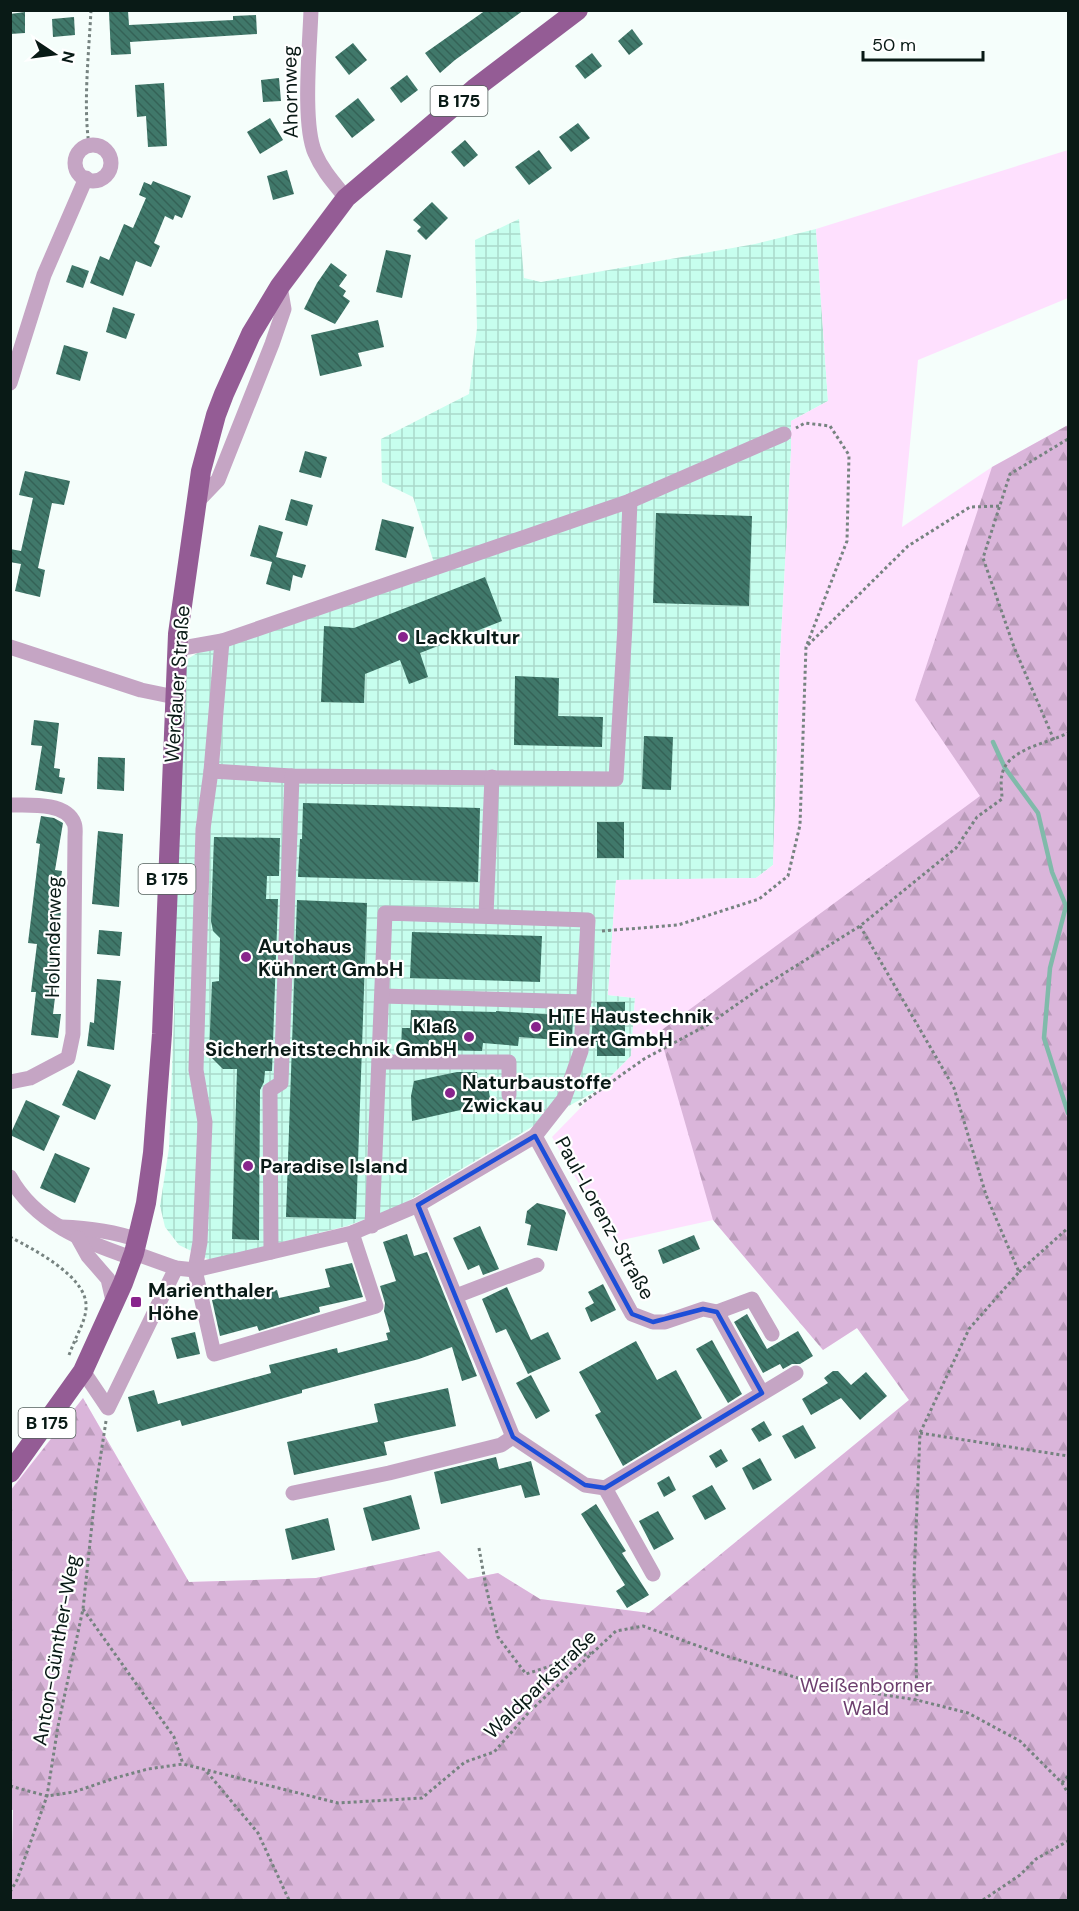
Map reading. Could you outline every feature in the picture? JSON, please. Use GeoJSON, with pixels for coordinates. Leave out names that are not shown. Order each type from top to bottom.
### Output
{"type":"FeatureCollection","features":[{"type":"Feature","properties":{"kind":"main road","name":"Werdauer Straße"},"geometry":{"type":"LineString","coordinates":[[10,1473],[82,1371],[114,1305],[134,1250],[146,1203],[153,1153],[160,1058],[177,649],[182,598],[201,471],[224,394],[251,334],[280,286],[346,198],[474,89],[578,10]]}},
{"type":"Feature","properties":{"kind":"street","name":"Ahornweg"},"geometry":{"type":"LineString","coordinates":[[311,10],[309,127],[313,150],[323,170],[346,198]]}},
{"type":"Feature","properties":{"kind":"street"},"geometry":{"type":"LineString","coordinates":[[89,145],[106,150],[111,162],[108,173],[91,180],[77,170],[76,158],[79,152],[89,145]]}},
{"type":"Feature","properties":{"kind":"street"},"geometry":{"type":"LineString","coordinates":[[10,383],[44,275],[86,178]]}},
{"type":"Feature","properties":{"kind":"street"},"geometry":{"type":"LineString","coordinates":[[196,503],[218,480],[272,344],[284,309],[280,286]]}},
{"type":"Feature","properties":{"kind":"street"},"geometry":{"type":"LineString","coordinates":[[177,649],[222,641],[630,501],[784,434]]}},
{"type":"Feature","properties":{"kind":"street"},"geometry":{"type":"LineString","coordinates":[[211,771],[292,776],[616,779],[630,501]]}},
{"type":"Feature","properties":{"kind":"street"},"geometry":{"type":"LineString","coordinates":[[222,641],[211,771],[203,829],[196,1070],[206,1122],[200,1242],[195,1270],[214,1354],[376,1306],[352,1233]]}},
{"type":"Feature","properties":{"kind":"street"},"geometry":{"type":"LineString","coordinates":[[10,646],[141,690],[175,697]]}},
{"type":"Feature","properties":{"kind":"street"},"geometry":{"type":"LineString","coordinates":[[271,1252],[270,1090],[281,1083],[292,776]]}},
{"type":"Feature","properties":{"kind":"street"},"geometry":{"type":"LineString","coordinates":[[486,915],[492,777]]}},
{"type":"Feature","properties":{"kind":"street","name":"Holunderweg"},"geometry":{"type":"LineString","coordinates":[[10,805],[43,805],[68,814],[75,824],[75,865],[73,1034],[68,1058],[30,1078],[10,1082]]}},
{"type":"Feature","properties":{"kind":"street"},"geometry":{"type":"LineString","coordinates":[[372,1226],[385,913],[588,920],[581,1051],[564,1099],[535,1136]]}},
{"type":"Feature","properties":{"kind":"street"},"geometry":{"type":"LineString","coordinates":[[382,996],[584,1002]]}},
{"type":"Feature","properties":{"kind":"street"},"geometry":{"type":"LineString","coordinates":[[379,1062],[509,1062],[509,1095]]}},
{"type":"Feature","properties":{"kind":"street","name":"Paul-Lorenz-Straße"},"geometry":{"type":"LineString","coordinates":[[134,1250],[176,1268],[195,1270],[352,1233],[418,1205],[535,1136],[632,1314],[653,1322],[665,1322],[703,1309],[717,1312],[752,1299],[772,1334]]}},
{"type":"Feature","properties":{"kind":"street"},"geometry":{"type":"LineString","coordinates":[[10,1177],[18,1191],[44,1217],[78,1238],[134,1250]]}},
{"type":"Feature","properties":{"kind":"street"},"geometry":{"type":"LineString","coordinates":[[418,1205],[513,1437],[585,1485],[605,1488],[796,1373]]}},
{"type":"Feature","properties":{"kind":"street"},"geometry":{"type":"LineString","coordinates":[[61,1227],[120,1233],[134,1250]]}},
{"type":"Feature","properties":{"kind":"street"},"geometry":{"type":"LineString","coordinates":[[78,1238],[88,1256],[108,1279],[114,1305]]}},
{"type":"Feature","properties":{"kind":"street"},"geometry":{"type":"LineString","coordinates":[[456,1296],[537,1264]]}},
{"type":"Feature","properties":{"kind":"street"},"geometry":{"type":"LineString","coordinates":[[82,1371],[108,1408],[176,1268]]}},
{"type":"Feature","properties":{"kind":"street"},"geometry":{"type":"LineString","coordinates":[[717,1312],[762,1393]]}},
{"type":"Feature","properties":{"kind":"street"},"geometry":{"type":"LineString","coordinates":[[293,1493],[389,1473],[501,1445],[513,1437]]}},
{"type":"Feature","properties":{"kind":"street"},"geometry":{"type":"LineString","coordinates":[[605,1488],[653,1574]]}},
{"type":"Feature","properties":{"kind":"path"},"geometry":{"type":"LineString","coordinates":[[89,145],[87,125],[91,10]]}},
{"type":"Feature","properties":{"kind":"path"},"geometry":{"type":"LineString","coordinates":[[588,932],[678,926],[759,899],[788,876],[800,825],[806,647],[847,541],[849,455],[830,426],[805,423],[784,434]]}},
{"type":"Feature","properties":{"kind":"path"},"geometry":{"type":"LineString","coordinates":[[1054,740],[1014,647],[983,558],[1010,474],[1068,439]]}},
{"type":"Feature","properties":{"kind":"path"},"geometry":{"type":"LineString","coordinates":[[806,647],[908,546],[970,507],[1000,506]]}},
{"type":"Feature","properties":{"kind":"path"},"geometry":{"type":"LineString","coordinates":[[572,1110],[644,1059],[709,1024],[759,989],[860,926],[956,848],[977,818],[1002,799],[1002,772],[1010,761],[1026,748],[1054,740],[1068,733]]}},
{"type":"Feature","properties":{"kind":"path"},"geometry":{"type":"LineString","coordinates":[[860,926],[954,1088],[986,1195],[1019,1272]]}},
{"type":"Feature","properties":{"kind":"path"},"geometry":{"type":"LineString","coordinates":[[917,1700],[914,1578],[920,1433],[969,1329],[1019,1272],[1068,1228]]}},
{"type":"Feature","properties":{"kind":"path"},"geometry":{"type":"LineString","coordinates":[[10,1237],[45,1256],[68,1273],[84,1296],[86,1303],[82,1326],[75,1340],[80,1346],[82,1371]]}},
{"type":"Feature","properties":{"kind":"path","name":"Anton-Günther-Weg"},"geometry":{"type":"LineString","coordinates":[[10,1892],[17,1880],[47,1796],[58,1726],[83,1608],[96,1486],[108,1408]]}},
{"type":"Feature","properties":{"kind":"path"},"geometry":{"type":"LineString","coordinates":[[920,1433],[1068,1456]]}},
{"type":"Feature","properties":{"kind":"path"},"geometry":{"type":"LineString","coordinates":[[479,1548],[498,1637],[526,1674],[592,1652]]}},
{"type":"Feature","properties":{"kind":"path"},"geometry":{"type":"LineString","coordinates":[[83,1608],[174,1737],[183,1764]]}},
{"type":"Feature","properties":{"kind":"path","name":"Waldparkstraße"},"geometry":{"type":"LineString","coordinates":[[47,1796],[74,1792],[148,1769],[183,1764],[338,1803],[422,1798],[465,1762],[494,1752],[530,1711],[616,1631],[643,1626],[726,1656],[821,1685],[917,1700],[968,1713],[1020,1740],[1062,1783],[1068,1793]]}},
{"type":"Feature","properties":{"kind":"path"},"geometry":{"type":"LineString","coordinates":[[206,1771],[258,1833],[289,1900]]}},
{"type":"Feature","properties":{"kind":"path"},"geometry":{"type":"LineString","coordinates":[[1062,1783],[1068,1776]]}},
{"type":"Feature","properties":{"kind":"path"},"geometry":{"type":"LineString","coordinates":[[10,1786],[47,1796]]}},
{"type":"Feature","properties":{"kind":"path"},"geometry":{"type":"LineString","coordinates":[[983,1900],[1020,1875],[1036,1859],[1068,1841]]}},
{"type":"Feature","properties":{"kind":"highlighted area"},"geometry":{"type":"Polygon","coordinates":[[[535,1136],[632,1314],[653,1322],[703,1309],[717,1312],[762,1393],[605,1488],[585,1485],[513,1437],[418,1205],[535,1136]]]}},
{"type":"Feature","properties":{"kind":"shaded area"},"geometry":{"type":"Polygon","coordinates":[[[519,219],[524,278],[541,282],[755,244],[816,229],[828,401],[791,421],[773,865],[756,878],[616,880],[608,995],[635,998],[631,1056],[596,1091],[398,1207],[347,1226],[210,1260],[179,1245],[165,1227],[160,1206],[169,1148],[179,777],[186,660],[202,650],[437,572],[413,497],[382,482],[381,439],[469,394],[477,328],[475,240],[519,219]]]}},
{"type":"Feature","properties":{"kind":"green space","name":"Weißenborner Wald"},"geometry":{"type":"Polygon","coordinates":[[[1068,150],[1068,298],[918,360],[902,527],[992,467],[1068,425],[1068,1900],[11,1900],[13,1810],[10,1809],[10,1490],[83,1398],[189,1582],[316,1578],[439,1551],[468,1579],[498,1573],[540,1599],[649,1613],[909,1400],[857,1328],[823,1350],[713,1220],[613,1242],[552,1137],[631,1056],[635,998],[608,995],[616,880],[756,878],[773,865],[791,421],[828,401],[816,229],[1068,150]]]}},
{"type":"Feature","properties":{"kind":"green space","name":"Weißenborner Wald"},"geometry":{"type":"Polygon","coordinates":[[[1068,425],[1068,1900],[11,1900],[13,1810],[10,1809],[11,1490],[83,1398],[189,1582],[316,1578],[439,1551],[468,1579],[498,1573],[540,1599],[649,1613],[909,1400],[857,1328],[823,1350],[713,1220],[659,1032],[980,796],[915,700],[992,467],[1068,425]]]}},
{"type":"Feature","properties":{"kind":"building"},"geometry":{"type":"Polygon","coordinates":[[[486,10],[524,10],[440,73],[425,53],[486,10]]]}},
{"type":"Feature","properties":{"kind":"building"},"geometry":{"type":"Polygon","coordinates":[[[128,11],[129,25],[233,20],[233,16],[256,15],[257,34],[130,42],[131,54],[111,55],[109,12],[128,11]]]}},
{"type":"Feature","properties":{"kind":"building"},"geometry":{"type":"Polygon","coordinates":[[[25,12],[25,33],[10,34],[10,14],[25,12]]]}},
{"type":"Feature","properties":{"kind":"building"},"geometry":{"type":"Polygon","coordinates":[[[74,17],[75,35],[53,37],[52,19],[74,17]]]}},
{"type":"Feature","properties":{"kind":"building"},"geometry":{"type":"Polygon","coordinates":[[[632,29],[643,44],[629,55],[618,41],[632,29]]]}},
{"type":"Feature","properties":{"kind":"building"},"geometry":{"type":"Polygon","coordinates":[[[353,43],[367,60],[349,75],[335,57],[353,43]]]}},
{"type":"Feature","properties":{"kind":"building"},"geometry":{"type":"Polygon","coordinates":[[[592,53],[602,66],[585,79],[575,66],[592,53]]]}},
{"type":"Feature","properties":{"kind":"building"},"geometry":{"type":"Polygon","coordinates":[[[407,75],[418,90],[401,103],[390,88],[407,75]]]}},
{"type":"Feature","properties":{"kind":"building"},"geometry":{"type":"Polygon","coordinates":[[[279,78],[281,101],[263,102],[261,80],[279,78]]]}},
{"type":"Feature","properties":{"kind":"building"},"geometry":{"type":"Polygon","coordinates":[[[164,83],[167,146],[148,147],[146,116],[137,117],[135,85],[164,83]]]}},
{"type":"Feature","properties":{"kind":"building"},"geometry":{"type":"Polygon","coordinates":[[[358,98],[375,120],[352,138],[335,116],[358,98]]]}},
{"type":"Feature","properties":{"kind":"building"},"geometry":{"type":"Polygon","coordinates":[[[270,118],[283,140],[260,154],[247,132],[270,118]]]}},
{"type":"Feature","properties":{"kind":"building"},"geometry":{"type":"Polygon","coordinates":[[[578,123],[590,138],[571,152],[559,137],[578,123]]]}},
{"type":"Feature","properties":{"kind":"building"},"geometry":{"type":"Polygon","coordinates":[[[465,140],[478,155],[464,167],[451,152],[465,140]]]}},
{"type":"Feature","properties":{"kind":"building"},"geometry":{"type":"Polygon","coordinates":[[[539,150],[552,168],[529,185],[515,167],[539,150]]]}},
{"type":"Feature","properties":{"kind":"building"},"geometry":{"type":"Polygon","coordinates":[[[287,170],[294,194],[273,200],[267,176],[287,170]]]}},
{"type":"Feature","properties":{"kind":"building"},"geometry":{"type":"Polygon","coordinates":[[[153,181],[191,196],[182,218],[175,215],[173,220],[165,216],[154,243],[160,246],[151,267],[136,261],[123,296],[90,283],[100,256],[109,260],[124,224],[133,228],[146,198],[139,195],[144,182],[151,185],[153,181]]]}},
{"type":"Feature","properties":{"kind":"building"},"geometry":{"type":"Polygon","coordinates":[[[432,202],[448,218],[426,240],[417,231],[421,227],[413,220],[432,202]]]}},
{"type":"Feature","properties":{"kind":"building"},"geometry":{"type":"Polygon","coordinates":[[[386,250],[411,255],[402,298],[376,292],[386,250]]]}},
{"type":"Feature","properties":{"kind":"building"},"geometry":{"type":"Polygon","coordinates":[[[331,263],[347,275],[339,286],[346,291],[343,296],[350,301],[335,324],[304,309],[317,283],[331,263]]]}},
{"type":"Feature","properties":{"kind":"building"},"geometry":{"type":"Polygon","coordinates":[[[72,265],[89,271],[83,288],[66,282],[72,265]]]}},
{"type":"Feature","properties":{"kind":"building"},"geometry":{"type":"Polygon","coordinates":[[[113,307],[135,314],[126,339],[106,332],[113,307]]]}},
{"type":"Feature","properties":{"kind":"building"},"geometry":{"type":"Polygon","coordinates":[[[378,320],[384,347],[358,353],[362,366],[320,376],[311,335],[378,320]]]}},
{"type":"Feature","properties":{"kind":"building"},"geometry":{"type":"Polygon","coordinates":[[[64,345],[88,352],[80,381],[56,374],[64,345]]]}},
{"type":"Feature","properties":{"kind":"building"},"geometry":{"type":"Polygon","coordinates":[[[305,451],[327,457],[321,478],[299,472],[305,451]]]}},
{"type":"Feature","properties":{"kind":"building"},"geometry":{"type":"Polygon","coordinates":[[[25,471],[70,481],[64,505],[52,503],[38,568],[45,570],[40,597],[15,591],[21,564],[10,562],[10,549],[21,551],[33,498],[19,495],[25,471]]]}},
{"type":"Feature","properties":{"kind":"building"},"geometry":{"type":"Polygon","coordinates":[[[291,499],[313,505],[307,526],[285,520],[291,499]]]}},
{"type":"Feature","properties":{"kind":"building"},"geometry":{"type":"Polygon","coordinates":[[[656,513],[752,516],[749,606],[653,603],[656,513]]]}},
{"type":"Feature","properties":{"kind":"building"},"geometry":{"type":"Polygon","coordinates":[[[382,519],[414,527],[406,558],[375,550],[382,519]]]}},
{"type":"Feature","properties":{"kind":"building"},"geometry":{"type":"Polygon","coordinates":[[[259,525],[283,532],[276,557],[306,565],[302,578],[293,575],[290,591],[266,584],[272,562],[250,556],[259,525]]]}},
{"type":"Feature","properties":{"kind":"building"},"geometry":{"type":"Polygon","coordinates":[[[485,577],[502,621],[420,653],[428,677],[409,684],[400,660],[365,674],[364,703],[321,702],[324,626],[354,628],[485,577]]]}},
{"type":"Feature","properties":{"kind":"building"},"geometry":{"type":"Polygon","coordinates":[[[515,676],[559,678],[558,716],[603,717],[602,747],[514,745],[515,676]]]}},
{"type":"Feature","properties":{"kind":"building"},"geometry":{"type":"Polygon","coordinates":[[[34,720],[59,723],[54,768],[60,769],[59,777],[65,778],[62,794],[35,790],[42,746],[31,745],[34,720]]]}},
{"type":"Feature","properties":{"kind":"building"},"geometry":{"type":"Polygon","coordinates":[[[644,736],[673,737],[671,790],[642,789],[644,736]]]}},
{"type":"Feature","properties":{"kind":"building"},"geometry":{"type":"Polygon","coordinates":[[[98,757],[125,758],[124,791],[97,789],[98,757]]]}},
{"type":"Feature","properties":{"kind":"building"},"geometry":{"type":"Polygon","coordinates":[[[303,803],[480,808],[478,882],[298,877],[303,803]]]}},
{"type":"Feature","properties":{"kind":"building"},"geometry":{"type":"Polygon","coordinates":[[[41,816],[54,818],[63,823],[55,870],[62,871],[56,911],[61,912],[54,964],[59,964],[53,1014],[61,1014],[58,1038],[31,1035],[36,992],[31,992],[37,944],[28,943],[40,844],[36,843],[41,816]]]}},
{"type":"Feature","properties":{"kind":"building"},"geometry":{"type":"Polygon","coordinates":[[[597,822],[624,822],[624,858],[597,858],[597,822]]]}},
{"type":"Feature","properties":{"kind":"building"},"geometry":{"type":"Polygon","coordinates":[[[98,831],[123,834],[119,907],[92,904],[98,831]]]}},
{"type":"Feature","properties":{"kind":"building"},"geometry":{"type":"Polygon","coordinates":[[[214,837],[280,838],[279,876],[267,876],[266,899],[278,899],[272,1071],[265,1071],[264,1082],[260,1090],[259,1240],[232,1239],[237,1069],[223,1069],[209,1055],[212,982],[219,981],[220,938],[213,931],[211,921],[214,837]]]}},
{"type":"Feature","properties":{"kind":"building"},"geometry":{"type":"Polygon","coordinates":[[[297,900],[367,903],[356,1219],[286,1217],[297,900]]]}},
{"type":"Feature","properties":{"kind":"building"},"geometry":{"type":"Polygon","coordinates":[[[99,930],[122,932],[120,956],[97,954],[99,930]]]}},
{"type":"Feature","properties":{"kind":"building"},"geometry":{"type":"Polygon","coordinates":[[[412,932],[542,936],[540,982],[410,978],[412,932]]]}},
{"type":"Feature","properties":{"kind":"building"},"geometry":{"type":"Polygon","coordinates":[[[97,979],[121,981],[114,1050],[87,1046],[90,1022],[94,1023],[97,979]]]}},
{"type":"Feature","properties":{"kind":"building"},"geometry":{"type":"Polygon","coordinates":[[[597,1002],[625,1002],[625,1056],[597,1056],[597,1042],[591,1042],[593,1017],[597,1017],[597,1002]]]}},
{"type":"Feature","properties":{"kind":"building"},"geometry":{"type":"Polygon","coordinates":[[[411,1010],[496,1011],[573,1016],[572,1041],[519,1037],[518,1046],[483,1043],[482,1051],[401,1049],[402,1028],[410,1028],[411,1010]]]}},
{"type":"Feature","properties":{"kind":"building"},"geometry":{"type":"Polygon","coordinates":[[[78,1070],[111,1085],[95,1120],[62,1105],[78,1070]]]}},
{"type":"Feature","properties":{"kind":"building","name":"Naturbaustoffe Zwickau"},"geometry":{"type":"Polygon","coordinates":[[[457,1072],[477,1072],[481,1090],[488,1087],[491,1103],[412,1121],[411,1096],[414,1081],[457,1072]]]}},
{"type":"Feature","properties":{"kind":"building"},"geometry":{"type":"Polygon","coordinates":[[[26,1100],[60,1116],[44,1151],[10,1135],[26,1100]]]}},
{"type":"Feature","properties":{"kind":"building"},"geometry":{"type":"Polygon","coordinates":[[[55,1153],[90,1168],[75,1203],[40,1188],[55,1153]]]}},
{"type":"Feature","properties":{"kind":"building"},"geometry":{"type":"Polygon","coordinates":[[[537,1203],[564,1210],[566,1213],[557,1251],[527,1245],[531,1225],[525,1223],[527,1211],[537,1203]]]}},
{"type":"Feature","properties":{"kind":"building"},"geometry":{"type":"Polygon","coordinates":[[[480,1226],[499,1269],[483,1275],[479,1265],[468,1270],[453,1238],[480,1226]]]}},
{"type":"Feature","properties":{"kind":"building"},"geometry":{"type":"Polygon","coordinates":[[[407,1234],[414,1256],[427,1252],[477,1376],[462,1381],[452,1347],[419,1359],[302,1390],[302,1393],[182,1426],[180,1420],[137,1432],[128,1397],[154,1390],[158,1404],[271,1373],[269,1365],[337,1348],[338,1353],[388,1340],[386,1333],[390,1332],[380,1286],[396,1281],[383,1242],[407,1234]]]}},
{"type":"Feature","properties":{"kind":"building"},"geometry":{"type":"Polygon","coordinates":[[[694,1235],[700,1249],[663,1264],[658,1250],[694,1235]]]}},
{"type":"Feature","properties":{"kind":"building"},"geometry":{"type":"Polygon","coordinates":[[[352,1263],[363,1297],[319,1307],[320,1312],[259,1331],[257,1326],[220,1336],[212,1300],[237,1293],[239,1300],[277,1290],[279,1298],[330,1287],[325,1269],[352,1263]]]}},
{"type":"Feature","properties":{"kind":"building"},"geometry":{"type":"Polygon","coordinates":[[[603,1284],[616,1310],[591,1322],[585,1308],[594,1303],[588,1292],[603,1284]]]}},
{"type":"Feature","properties":{"kind":"building"},"geometry":{"type":"Polygon","coordinates":[[[507,1287],[531,1340],[548,1332],[561,1359],[528,1374],[506,1329],[496,1333],[482,1299],[507,1287]]]}},
{"type":"Feature","properties":{"kind":"building"},"geometry":{"type":"Polygon","coordinates":[[[747,1314],[767,1349],[798,1331],[813,1356],[800,1364],[792,1364],[783,1369],[780,1364],[763,1373],[734,1322],[747,1314]]]}},
{"type":"Feature","properties":{"kind":"building"},"geometry":{"type":"Polygon","coordinates":[[[195,1332],[200,1354],[177,1359],[171,1338],[195,1332]]]}},
{"type":"Feature","properties":{"kind":"building"},"geometry":{"type":"Polygon","coordinates":[[[712,1340],[742,1394],[728,1403],[696,1349],[712,1340]]]}},
{"type":"Feature","properties":{"kind":"building"},"geometry":{"type":"Polygon","coordinates":[[[636,1341],[657,1380],[676,1370],[702,1418],[623,1466],[595,1415],[601,1412],[579,1372],[636,1341]]]}},
{"type":"Feature","properties":{"kind":"building"},"geometry":{"type":"Polygon","coordinates":[[[833,1371],[838,1371],[851,1385],[866,1372],[887,1396],[860,1420],[841,1398],[811,1415],[802,1399],[828,1383],[824,1378],[833,1371]]]}},
{"type":"Feature","properties":{"kind":"building"},"geometry":{"type":"Polygon","coordinates":[[[531,1375],[550,1411],[536,1419],[516,1383],[531,1375]]]}},
{"type":"Feature","properties":{"kind":"building"},"geometry":{"type":"Polygon","coordinates":[[[448,1388],[456,1426],[384,1442],[387,1455],[294,1475],[287,1442],[378,1422],[374,1404],[448,1388]]]}},
{"type":"Feature","properties":{"kind":"building"},"geometry":{"type":"Polygon","coordinates":[[[764,1421],[772,1435],[759,1442],[751,1429],[764,1421]]]}},
{"type":"Feature","properties":{"kind":"building"},"geometry":{"type":"Polygon","coordinates":[[[803,1425],[816,1448],[795,1459],[782,1436],[803,1425]]]}},
{"type":"Feature","properties":{"kind":"building"},"geometry":{"type":"Polygon","coordinates":[[[721,1449],[728,1461],[716,1468],[709,1456],[721,1449]]]}},
{"type":"Feature","properties":{"kind":"building"},"geometry":{"type":"Polygon","coordinates":[[[496,1457],[499,1469],[531,1461],[540,1495],[525,1498],[521,1485],[441,1504],[434,1472],[496,1457]]]}},
{"type":"Feature","properties":{"kind":"building"},"geometry":{"type":"Polygon","coordinates":[[[760,1458],[772,1480],[753,1490],[742,1468],[760,1458]]]}},
{"type":"Feature","properties":{"kind":"building"},"geometry":{"type":"Polygon","coordinates":[[[669,1476],[676,1490],[664,1497],[657,1483],[669,1476]]]}},
{"type":"Feature","properties":{"kind":"building"},"geometry":{"type":"Polygon","coordinates":[[[712,1485],[726,1509],[705,1520],[692,1496],[712,1485]]]}},
{"type":"Feature","properties":{"kind":"building"},"geometry":{"type":"Polygon","coordinates":[[[411,1495],[420,1529],[372,1541],[363,1508],[411,1495]]]}},
{"type":"Feature","properties":{"kind":"building"},"geometry":{"type":"Polygon","coordinates":[[[596,1504],[626,1551],[622,1553],[649,1595],[627,1608],[616,1591],[625,1585],[581,1514],[596,1504]]]}},
{"type":"Feature","properties":{"kind":"building"},"geometry":{"type":"Polygon","coordinates":[[[658,1511],[674,1539],[654,1550],[639,1521],[658,1511]]]}},
{"type":"Feature","properties":{"kind":"building"},"geometry":{"type":"Polygon","coordinates":[[[328,1518],[335,1550],[292,1560],[285,1529],[328,1518]]]}},
{"type":"Feature","properties":{"kind":"waterway"},"geometry":{"type":"LineString","coordinates":[[993,742],[1005,768],[1038,813],[1052,872],[1066,906],[1050,968],[1044,1038],[1068,1113]]}},
{"type":"Feature","properties":{"kind":"place","name":"Lackkultur"},"geometry":{"type":"Point","coordinates":[403,637]}},
{"type":"Feature","properties":{"kind":"place","name":"Autohaus Kühnert GmbH"},"geometry":{"type":"Point","coordinates":[246,957]}},
{"type":"Feature","properties":{"kind":"place","name":"HTE Haustechnik Einert GmbH"},"geometry":{"type":"Point","coordinates":[536,1027]}},
{"type":"Feature","properties":{"kind":"place","name":"Klaß Sicherheitstechnik GmbH"},"geometry":{"type":"Point","coordinates":[469,1037]}},
{"type":"Feature","properties":{"kind":"place","name":"Naturbaustoffe Zwickau"},"geometry":{"type":"Point","coordinates":[450,1093]}},
{"type":"Feature","properties":{"kind":"place","name":"Paradise Island"},"geometry":{"type":"Point","coordinates":[248,1166]}},
{"type":"Feature","properties":{"kind":"place","name":"Marienthaler Höhe"},"geometry":{"type":"Point","coordinates":[136,1302]}}]}
